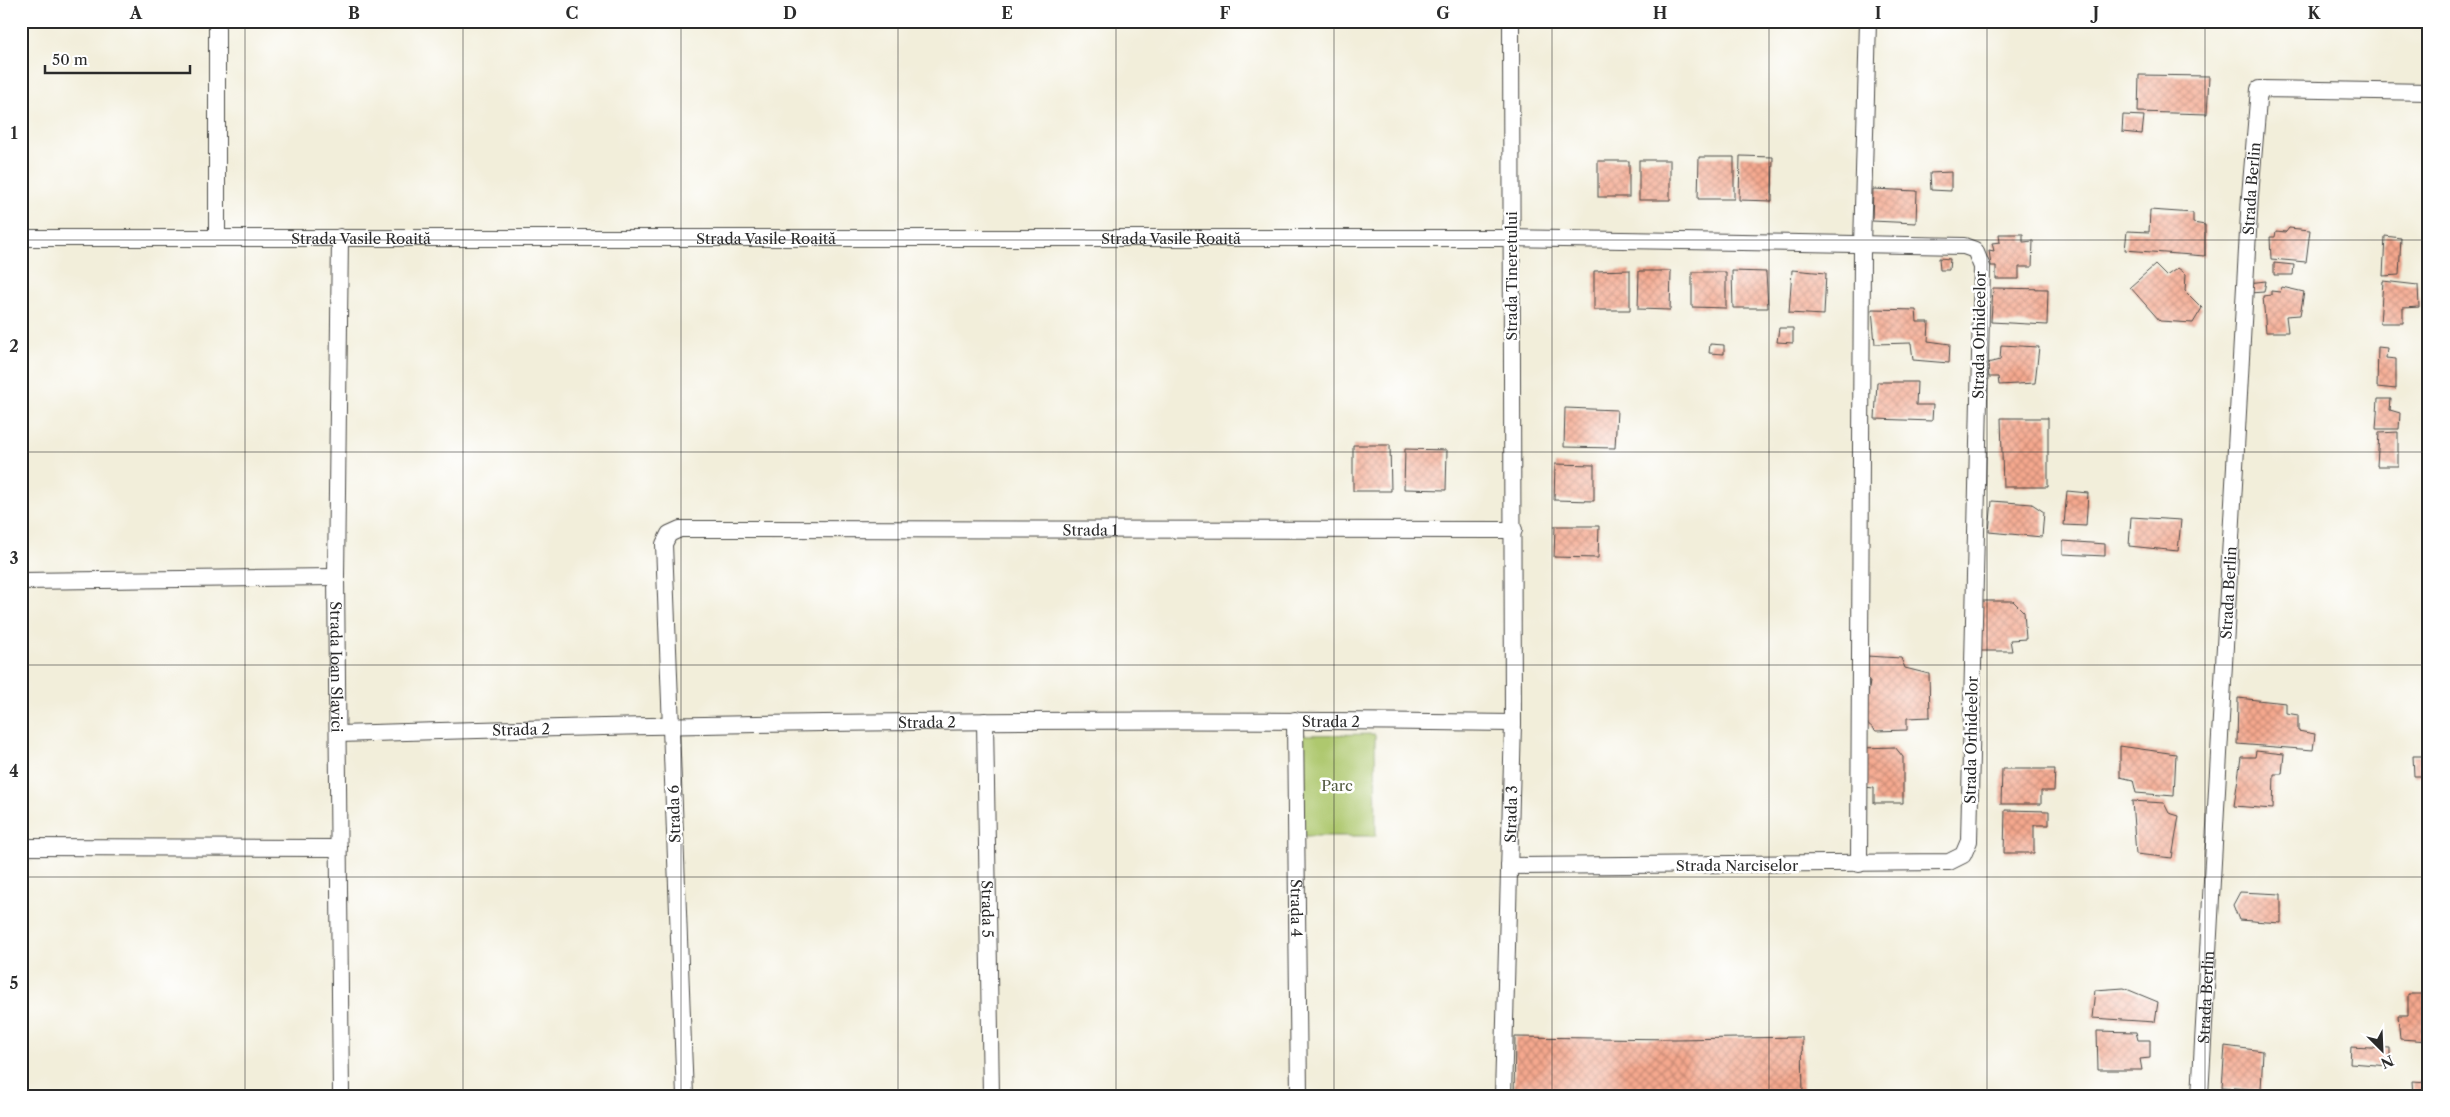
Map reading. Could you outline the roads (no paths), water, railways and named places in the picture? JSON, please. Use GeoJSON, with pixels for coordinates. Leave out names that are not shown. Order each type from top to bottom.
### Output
{"type":"FeatureCollection","features":[{"type":"Feature","properties":{"kind":"street"},"geometry":{"type":"LineString","coordinates":[[216,21],[217,237]]}},
{"type":"Feature","properties":{"kind":"street","name":"Strada Tineretului"},"geometry":{"type":"LineString","coordinates":[[1511,21],[1510,238],[1514,530]]}},
{"type":"Feature","properties":{"kind":"street"},"geometry":{"type":"LineString","coordinates":[[1859,864],[1862,246],[1868,21]]}},
{"type":"Feature","properties":{"kind":"street","name":"Strada Berlin"},"geometry":{"type":"LineString","coordinates":[[2200,1096],[2250,196],[2259,89],[2429,92]]}},
{"type":"Feature","properties":{"kind":"street","name":"Strada Ioan Slavici"},"geometry":{"type":"LineString","coordinates":[[340,237],[336,577],[341,1096]]}},
{"type":"Feature","properties":{"kind":"street","name":"Strada Vasile Roaită"},"geometry":{"type":"LineString","coordinates":[[21,238],[1510,238]]}},
{"type":"Feature","properties":{"kind":"street","name":"Strada Orhideelor"},"geometry":{"type":"LineString","coordinates":[[1510,238],[1862,246],[1964,246],[1975,250],[1982,267],[1969,841],[1963,855]]}},
{"type":"Feature","properties":{"kind":"street","name":"Strada 1"},"geometry":{"type":"LineString","coordinates":[[669,534],[680,529],[1514,530]]}},
{"type":"Feature","properties":{"kind":"street","name":"Strada 3"},"geometry":{"type":"LineString","coordinates":[[1503,1096],[1513,723],[1514,530]]}},
{"type":"Feature","properties":{"kind":"street","name":"Strada 6"},"geometry":{"type":"LineString","coordinates":[[669,534],[664,544],[684,1096]]}},
{"type":"Feature","properties":{"kind":"street"},"geometry":{"type":"LineString","coordinates":[[21,580],[336,577]]}},
{"type":"Feature","properties":{"kind":"street","name":"Strada 2"},"geometry":{"type":"LineString","coordinates":[[339,734],[670,725],[985,721],[1295,720],[1513,723]]}},
{"type":"Feature","properties":{"kind":"street","name":"Strada 4"},"geometry":{"type":"LineString","coordinates":[[1295,720],[1299,1096]]}},
{"type":"Feature","properties":{"kind":"street","name":"Strada 5"},"geometry":{"type":"LineString","coordinates":[[985,721],[991,1096]]}},
{"type":"Feature","properties":{"kind":"street"},"geometry":{"type":"LineString","coordinates":[[21,847],[339,848]]}},
{"type":"Feature","properties":{"kind":"street","name":"Strada Narciselor"},"geometry":{"type":"LineString","coordinates":[[1509,866],[1949,862],[1963,855]]}},
{"type":"Feature","properties":{"kind":"park label","name":"Parc"},"geometry":{"type":"Point","coordinates":[1337,785]}}]}
